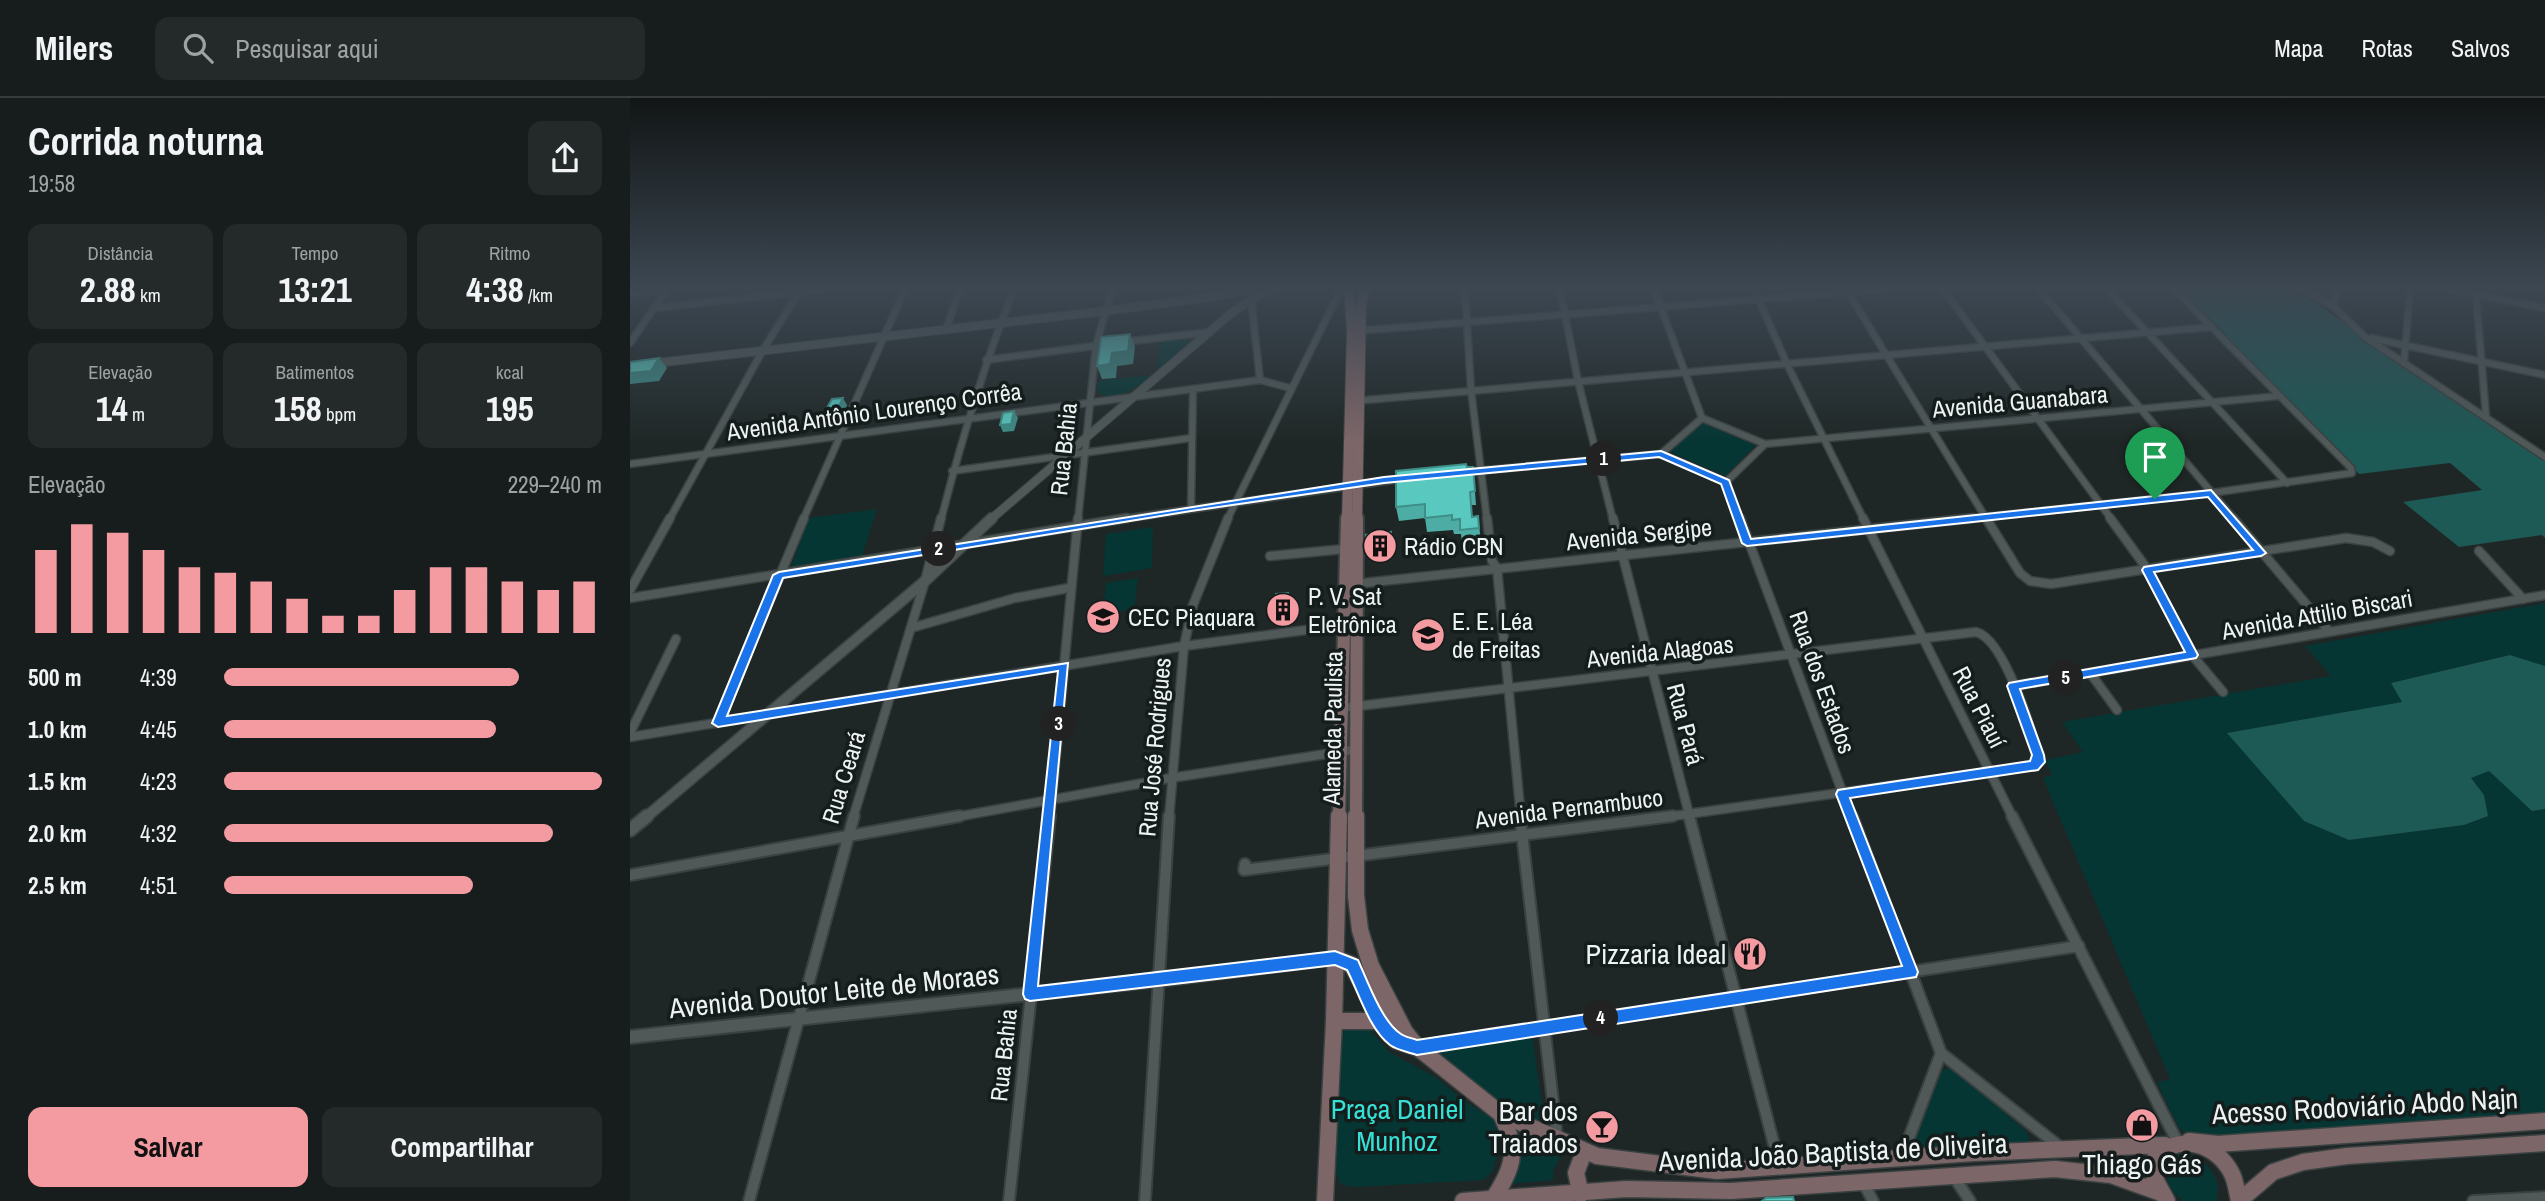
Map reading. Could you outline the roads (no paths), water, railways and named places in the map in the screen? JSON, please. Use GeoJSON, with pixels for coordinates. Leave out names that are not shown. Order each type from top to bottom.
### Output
{"type":"FeatureCollection","features":[{"type":"Feature","properties":{"kind":"main road","name":"Alameda Paulista"},"geometry":{"type":"LineString","coordinates":[[1356,340],[1351,584],[1358,706],[1355,856],[1360,930],[1371,966],[1405,1032],[1417,1047],[1501,1114]]}},
{"type":"Feature","properties":{"kind":"main road","name":"Alameda Paulista"},"geometry":{"type":"LineString","coordinates":[[1325,1201],[1334,1021],[1344,625],[1351,584],[1345,549],[1353,484]]}},
{"type":"Feature","properties":{"kind":"main road"},"geometry":{"type":"LineString","coordinates":[[1335,958],[1352,965],[1380,1021],[1397,1041],[1417,1047]]}},
{"type":"Feature","properties":{"kind":"main road"},"geometry":{"type":"LineString","coordinates":[[1334,1021],[1380,1021]]}},
{"type":"Feature","properties":{"kind":"main road"},"geometry":{"type":"LineString","coordinates":[[1493,1199],[1505,1182],[1513,1163],[1513,1138],[1501,1114]]}},
{"type":"Feature","properties":{"kind":"main road","name":"Avenida João Baptista de Oliveira"},"geometry":{"type":"LineString","coordinates":[[1501,1114],[1584,1152],[1616,1160],[1717,1171],[2062,1149],[2134,1148],[2177,1142]]}},
{"type":"Feature","properties":{"kind":"main road","name":"Acesso Rodoviário Abdo Najn"},"geometry":{"type":"LineString","coordinates":[[2177,1142],[2218,1144],[2545,1121]]}},
{"type":"Feature","properties":{"kind":"main road"},"geometry":{"type":"LineString","coordinates":[[2164,1197],[2155,1179],[2154,1165],[2157,1153],[2177,1142],[2208,1150],[2226,1165],[2236,1183],[2239,1201]]}},
{"type":"Feature","properties":{"kind":"main road","name":"Acesso Rodoviário Abdo Najn"},"geometry":{"type":"LineString","coordinates":[[2239,1201],[2273,1172],[2303,1162],[2347,1156],[2545,1143]]}},
{"type":"Feature","properties":{"kind":"main road"},"geometry":{"type":"LineString","coordinates":[[1581,1194],[1576,1172],[1584,1152]]}},
{"type":"Feature","properties":{"kind":"main road","name":"Avenida João Baptista de Oliveira"},"geometry":{"type":"LineString","coordinates":[[1463,1201],[1626,1189],[1732,1196],[1863,1182],[2025,1170],[2087,1171],[2124,1178],[2164,1197]]}},
{"type":"Feature","properties":{"kind":"street"},"geometry":{"type":"LineString","coordinates":[[630,590],[769,340]]}},
{"type":"Feature","properties":{"kind":"street"},"geometry":{"type":"LineString","coordinates":[[630,366],[847,340]]}},
{"type":"Feature","properties":{"kind":"street"},"geometry":{"type":"LineString","coordinates":[[718,723],[779,575],[884,340]]}},
{"type":"Feature","properties":{"kind":"street","name":"Rua Ceará"},"geometry":{"type":"LineString","coordinates":[[749,1201],[847,838],[925,581],[967,419],[994,340]]}},
{"type":"Feature","properties":{"kind":"street","name":"Rua Bahia"},"geometry":{"type":"LineString","coordinates":[[1009,1201],[1052,799],[1075,528],[1097,340]]}},
{"type":"Feature","properties":{"kind":"street"},"geometry":{"type":"LineString","coordinates":[[1121,342],[1134,340]]}},
{"type":"Feature","properties":{"kind":"street"},"geometry":{"type":"LineString","coordinates":[[630,830],[925,581],[960,546],[1199,340]]}},
{"type":"Feature","properties":{"kind":"street"},"geometry":{"type":"LineString","coordinates":[[1256,340],[1260,380]]}},
{"type":"Feature","properties":{"kind":"street","name":"Rua José Rodrigues"},"geometry":{"type":"LineString","coordinates":[[1145,1201],[1171,778],[1184,646],[1193,605],[1234,502],[1314,340]]}},
{"type":"Feature","properties":{"kind":"street"},"geometry":{"type":"LineString","coordinates":[[1470,340],[1471,390],[1510,687],[1522,836],[1557,1141]]}},
{"type":"Feature","properties":{"kind":"street","name":"Rua Pará"},"geometry":{"type":"LineString","coordinates":[[1571,340],[1578,381],[1780,1169]]}},
{"type":"Feature","properties":{"kind":"street"},"geometry":{"type":"LineString","coordinates":[[1661,454],[1702,418],[1673,340]]}},
{"type":"Feature","properties":{"kind":"street","name":"Rua Piauí"},"geometry":{"type":"LineString","coordinates":[[1777,340],[1868,530],[2177,1142]]}},
{"type":"Feature","properties":{"kind":"street"},"geometry":{"type":"LineString","coordinates":[[1876,340],[2020,573],[2040,584],[2148,570],[2346,538],[2373,542],[2390,551]]}},
{"type":"Feature","properties":{"kind":"street"},"geometry":{"type":"LineString","coordinates":[[1978,340],[2148,570],[2192,655],[2222,692]]}},
{"type":"Feature","properties":{"kind":"street"},"geometry":{"type":"LineString","coordinates":[[1355,401],[2053,340]]}},
{"type":"Feature","properties":{"kind":"street"},"geometry":{"type":"LineString","coordinates":[[2082,340],[2329,631]]}},
{"type":"Feature","properties":{"kind":"street"},"geometry":{"type":"LineString","coordinates":[[2156,340],[2287,483]]}},
{"type":"Feature","properties":{"kind":"street"},"geometry":{"type":"LineString","coordinates":[[2225,340],[2279,396]]}},
{"type":"Feature","properties":{"kind":"street"},"geometry":{"type":"LineString","coordinates":[[2370,340],[2545,457]]}},
{"type":"Feature","properties":{"kind":"street"},"geometry":{"type":"LineString","coordinates":[[2382,340],[2545,375]]}},
{"type":"Feature","properties":{"kind":"street"},"geometry":{"type":"LineString","coordinates":[[2404,340],[2404,363]]}},
{"type":"Feature","properties":{"kind":"street"},"geometry":{"type":"LineString","coordinates":[[2480,340],[2486,416]]}},
{"type":"Feature","properties":{"kind":"street"},"geometry":{"type":"LineString","coordinates":[[986,360],[1108,344]]}},
{"type":"Feature","properties":{"kind":"street","name":"Avenida Antônio Lourenço Corrêa"},"geometry":{"type":"LineString","coordinates":[[630,464],[1260,380],[1290,388]]}},
{"type":"Feature","properties":{"kind":"street"},"geometry":{"type":"LineString","coordinates":[[1191,508],[1193,389]]}},
{"type":"Feature","properties":{"kind":"street","name":"Avenida Guanabara"},"geometry":{"type":"LineString","coordinates":[[1702,418],[1765,444],[2279,396]]}},
{"type":"Feature","properties":{"kind":"street","name":"Avenida Sergipe"},"geometry":{"type":"LineString","coordinates":[[1351,584],[2211,493],[2348,474],[2353,471],[2279,396]]}},
{"type":"Feature","properties":{"kind":"street"},"geometry":{"type":"LineString","coordinates":[[952,471],[1191,438]]}},
{"type":"Feature","properties":{"kind":"street"},"geometry":{"type":"LineString","coordinates":[[1453,474],[1661,454],[1726,482],[1765,444]]}},
{"type":"Feature","properties":{"kind":"street"},"geometry":{"type":"LineString","coordinates":[[630,598],[1191,508],[1412,478]]}},
{"type":"Feature","properties":{"kind":"street","name":"Rua dos Estados"},"geometry":{"type":"LineString","coordinates":[[1726,482],[1941,1054]]}},
{"type":"Feature","properties":{"kind":"street"},"geometry":{"type":"LineString","coordinates":[[1270,556],[1345,549]]}},
{"type":"Feature","properties":{"kind":"street"},"geometry":{"type":"LineString","coordinates":[[2479,551],[2523,599]]}},
{"type":"Feature","properties":{"kind":"street"},"geometry":{"type":"LineString","coordinates":[[911,628],[1015,597],[1069,588]]}},
{"type":"Feature","properties":{"kind":"street","name":"Avenida Attilio Biscari"},"geometry":{"type":"LineString","coordinates":[[2013,686],[2545,595]]}},
{"type":"Feature","properties":{"kind":"street"},"geometry":{"type":"LineString","coordinates":[[630,735],[763,716],[1184,646],[1344,625]]}},
{"type":"Feature","properties":{"kind":"street","name":"Avenida Alagoas"},"geometry":{"type":"LineString","coordinates":[[1342,708],[1982,633],[1992,643],[2013,686]]}},
{"type":"Feature","properties":{"kind":"street"},"geometry":{"type":"LineString","coordinates":[[630,735],[677,639]]}},
{"type":"Feature","properties":{"kind":"street"},"geometry":{"type":"LineString","coordinates":[[2091,674],[2116,710]]}},
{"type":"Feature","properties":{"kind":"street"},"geometry":{"type":"LineString","coordinates":[[1989,772],[2033,766],[2039,762],[2013,686]]}},
{"type":"Feature","properties":{"kind":"street"},"geometry":{"type":"LineString","coordinates":[[630,875],[1171,778],[1357,749]]}},
{"type":"Feature","properties":{"kind":"street","name":"Avenida Pernambuco"},"geometry":{"type":"LineString","coordinates":[[1245,864],[1244,870],[1338,859],[1842,794],[1989,772]]}},
{"type":"Feature","properties":{"kind":"street"},"geometry":{"type":"LineString","coordinates":[[1417,1047],[2079,946]]}},
{"type":"Feature","properties":{"kind":"street","name":"Avenida Doutor Leite de Moraes"},"geometry":{"type":"LineString","coordinates":[[630,1037],[1160,980],[1335,958]]}},
{"type":"Feature","properties":{"kind":"street"},"geometry":{"type":"LineString","coordinates":[[1901,1159],[1941,1054],[2062,1149]]}},
{"type":"Feature","properties":{"kind":"street"},"geometry":{"type":"LineString","coordinates":[[1953,1175],[1970,1201]]}},
{"type":"Feature","properties":{"kind":"street"},"geometry":{"type":"LineString","coordinates":[[1863,1182],[1873,1201]]}},
{"type":"Feature","properties":{"kind":"street"},"geometry":{"type":"LineString","coordinates":[[2473,1201],[2539,1198]]}},
{"type":"Feature","properties":{"kind":"place","name":"Rádio CBN"},"geometry":{"type":"Point","coordinates":[1380,546]}},
{"type":"Feature","properties":{"kind":"place","name":"P. V. Sat Eletrônica"},"geometry":{"type":"Point","coordinates":[1283,610]}},
{"type":"Feature","properties":{"kind":"place","name":"CEC Piaquara"},"geometry":{"type":"Point","coordinates":[1103,617]}},
{"type":"Feature","properties":{"kind":"place","name":"E. E. Léa de Freitas"},"geometry":{"type":"Point","coordinates":[1428,635]}},
{"type":"Feature","properties":{"kind":"place","name":"Pizzaria Ideal"},"geometry":{"type":"Point","coordinates":[1750,954]}},
{"type":"Feature","properties":{"kind":"place","name":"Thiago Gás"},"geometry":{"type":"Point","coordinates":[2142,1125]}},
{"type":"Feature","properties":{"kind":"place","name":"Bar dos Traiados"},"geometry":{"type":"Point","coordinates":[1602,1127]}},
{"type":"Feature","properties":{"kind":"park label","name":"Praça Daniel Munhoz"},"geometry":{"type":"Point","coordinates":[1397,1125]}}]}
